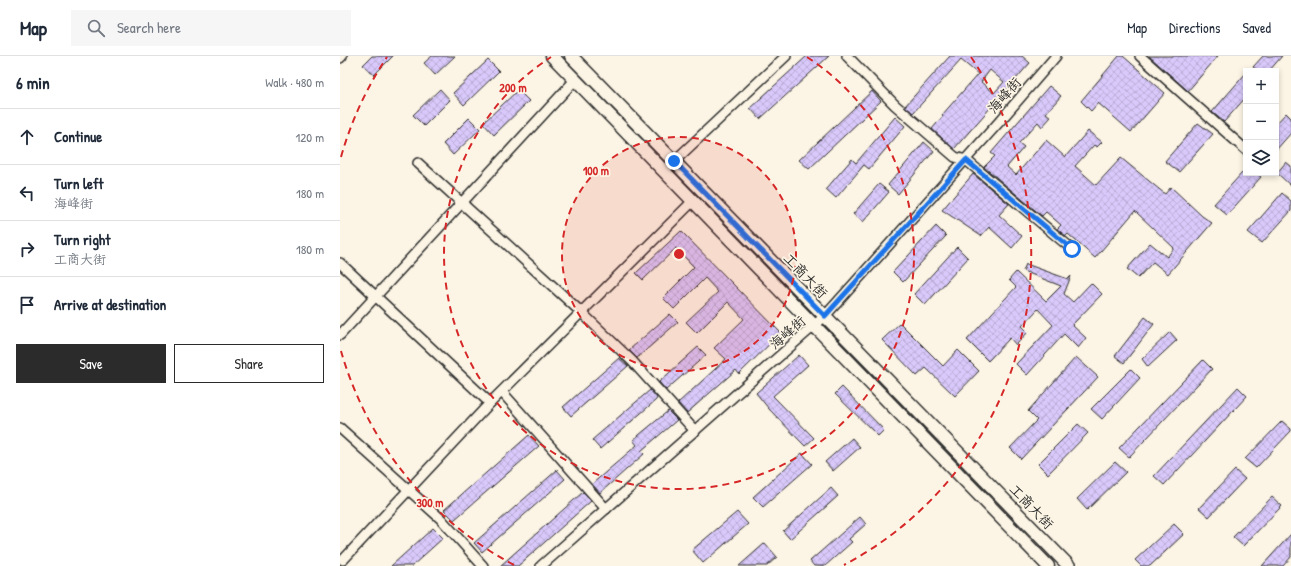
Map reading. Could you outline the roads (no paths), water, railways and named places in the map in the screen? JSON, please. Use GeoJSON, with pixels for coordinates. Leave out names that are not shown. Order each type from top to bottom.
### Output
{"type":"FeatureCollection","features":[{"type":"Feature","properties":{"kind":"main road","name":"工商大街"},"geometry":{"type":"LineString","coordinates":[[552,56],[816,325],[1048,566]]}},
{"type":"Feature","properties":{"kind":"main road","name":"工商大街"},"geometry":{"type":"LineString","coordinates":[[571,56],[1069,566]]}},
{"type":"Feature","properties":{"kind":"street"},"geometry":{"type":"LineString","coordinates":[[664,171],[786,56]]}},
{"type":"Feature","properties":{"kind":"street"},"geometry":{"type":"LineString","coordinates":[[847,56],[895,105],[955,158],[966,160],[1072,249]]}},
{"type":"Feature","properties":{"kind":"street","name":"海峰街"},"geometry":{"type":"LineString","coordinates":[[541,566],[816,325],[966,160],[1056,56]]}},
{"type":"Feature","properties":{"kind":"street"},"geometry":{"type":"LineString","coordinates":[[1140,56],[1243,147]]}},
{"type":"Feature","properties":{"kind":"street"},"geometry":{"type":"LineString","coordinates":[[340,335],[575,80]]}},
{"type":"Feature","properties":{"kind":"street"},"geometry":{"type":"LineString","coordinates":[[418,163],[581,312],[632,361],[695,431]]}},
{"type":"Feature","properties":{"kind":"street"},"geometry":{"type":"LineString","coordinates":[[344,561],[490,404],[693,201]]}},
{"type":"Feature","properties":{"kind":"street"},"geometry":{"type":"LineString","coordinates":[[340,263],[490,404]]}},
{"type":"Feature","properties":{"kind":"street"},"geometry":{"type":"LineString","coordinates":[[502,392],[606,509]]}},
{"type":"Feature","properties":{"kind":"street"},"geometry":{"type":"LineString","coordinates":[[340,428],[441,519],[483,566]]}}]}
